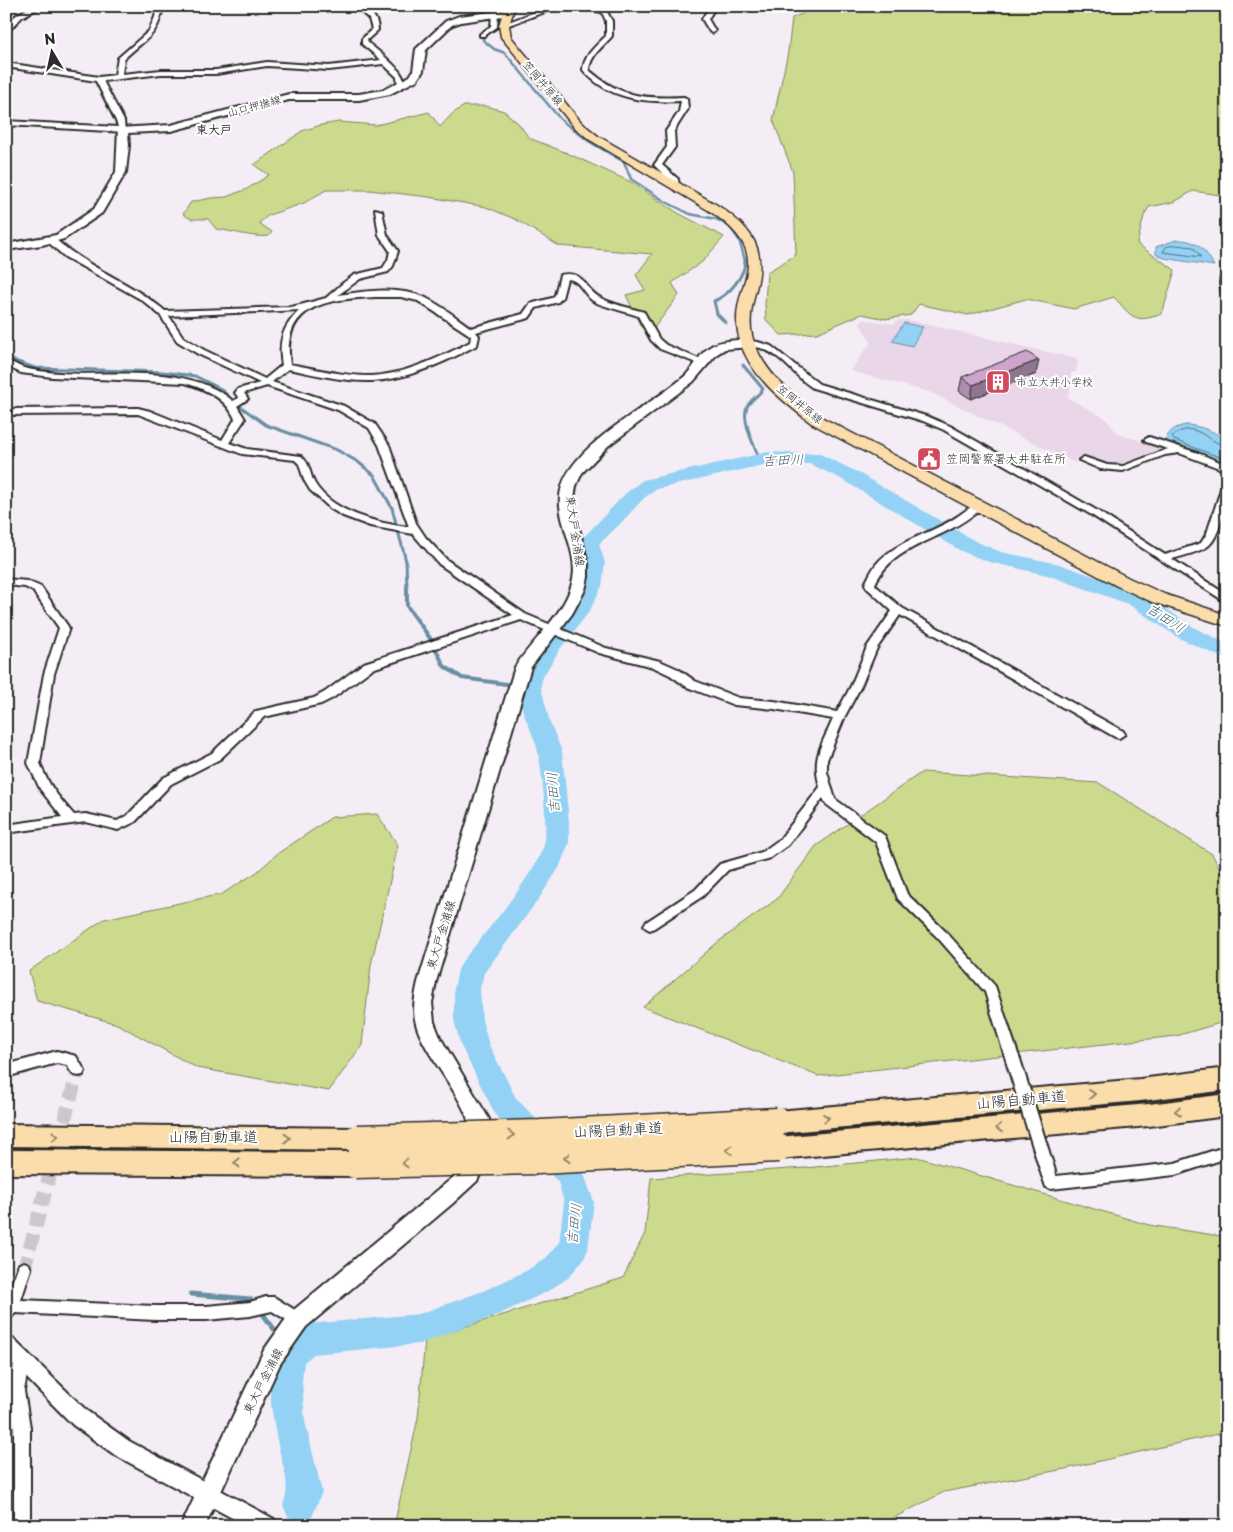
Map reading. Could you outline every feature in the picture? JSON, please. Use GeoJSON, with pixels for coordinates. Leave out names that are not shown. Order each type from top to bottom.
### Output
{"type":"FeatureCollection","features":[{"type":"Feature","properties":{"kind":"highway","name":"山陽自動車道"},"geometry":{"type":"LineString","coordinates":[[6,1162],[356,1151],[540,1134],[777,1122],[1140,1090],[1227,1079]]}},
{"type":"Feature","properties":{"kind":"highway","name":"山陽自動車道"},"geometry":{"type":"LineString","coordinates":[[6,1135],[538,1160],[778,1148],[1149,1115],[1227,1105]]}},
{"type":"Feature","properties":{"kind":"main road","name":"山口押撫線"},"geometry":{"type":"LineString","coordinates":[[122,130],[171,128],[288,97],[363,98],[382,95],[416,75],[421,49],[444,26],[459,19],[503,13]]}},
{"type":"Feature","properties":{"kind":"main road","name":"笠岡井原線"},"geometry":{"type":"LineString","coordinates":[[503,13],[506,37],[578,125],[594,138],[728,218],[750,243],[754,252],[754,270],[744,317],[747,344],[752,356],[785,396],[816,420],[1123,582],[1158,598],[1227,621]]}},
{"type":"Feature","properties":{"kind":"main road"},"geometry":{"type":"LineString","coordinates":[[6,247],[60,237],[98,211],[121,172],[124,145],[122,130]]}},
{"type":"Feature","properties":{"kind":"main road","name":"東大戸金浦線"},"geometry":{"type":"LineString","coordinates":[[192,1526],[272,1357],[298,1320],[445,1198],[470,1174],[481,1144],[479,1119],[431,1040],[424,1022],[423,1003],[427,982],[516,686],[528,658],[559,631],[574,599],[580,579],[579,558],[569,508],[569,486],[572,477],[612,436],[687,381],[702,362],[718,347],[747,344]]}},
{"type":"Feature","properties":{"kind":"street"},"geometry":{"type":"LineString","coordinates":[[6,32],[12,21],[17,17],[39,6]]}},
{"type":"Feature","properties":{"kind":"street"},"geometry":{"type":"LineString","coordinates":[[118,76],[121,58],[150,36],[155,29],[160,6]]}},
{"type":"Feature","properties":{"kind":"street"},"geometry":{"type":"LineString","coordinates":[[358,6],[373,18],[376,26],[375,30],[364,40],[365,44],[383,57],[385,62],[400,77],[400,86]]}},
{"type":"Feature","properties":{"kind":"street"},"geometry":{"type":"LineString","coordinates":[[482,35],[494,27],[503,13],[558,6]]}},
{"type":"Feature","properties":{"kind":"street"},"geometry":{"type":"LineString","coordinates":[[576,6],[604,11],[609,21],[609,36],[597,48],[586,65],[586,70],[592,76],[617,93],[637,100],[684,99],[686,106],[684,113],[674,123],[669,134],[671,147],[658,166],[675,180],[676,186]]}},
{"type":"Feature","properties":{"kind":"street"},"geometry":{"type":"LineString","coordinates":[[712,31],[705,19],[713,6]]}},
{"type":"Feature","properties":{"kind":"street"},"geometry":{"type":"LineString","coordinates":[[6,65],[99,79],[161,72],[216,72],[267,64],[329,68],[385,62]]}},
{"type":"Feature","properties":{"kind":"street"},"geometry":{"type":"LineString","coordinates":[[6,123],[122,130],[120,121],[99,79]]}},
{"type":"Feature","properties":{"kind":"street"},"geometry":{"type":"LineString","coordinates":[[329,300],[346,283],[357,277],[387,270],[392,266],[394,251],[383,235],[378,211]]}},
{"type":"Feature","properties":{"kind":"street"},"geometry":{"type":"LineString","coordinates":[[51,240],[68,256],[145,298],[163,314],[180,339],[201,352],[266,383],[341,408],[372,426],[384,445],[411,530],[443,562],[521,616],[559,631],[603,652],[656,664],[674,672],[691,684],[738,702],[774,705],[840,716]]}},
{"type":"Feature","properties":{"kind":"street"},"geometry":{"type":"LineString","coordinates":[[1227,262],[1224,283],[1227,298]]}},
{"type":"Feature","properties":{"kind":"street"},"geometry":{"type":"LineString","coordinates":[[470,331],[526,316],[533,306],[555,300],[559,296],[563,276],[574,276],[581,280],[596,299],[641,314],[655,340],[663,347],[702,362]]}},
{"type":"Feature","properties":{"kind":"street"},"geometry":{"type":"LineString","coordinates":[[163,314],[253,312],[306,308],[329,300],[367,295],[411,297],[421,299],[475,336],[474,343],[401,374],[387,377],[339,376],[286,366]]}},
{"type":"Feature","properties":{"kind":"street"},"geometry":{"type":"LineString","coordinates":[[286,366],[283,338],[295,318],[306,308]]}},
{"type":"Feature","properties":{"kind":"street"},"geometry":{"type":"LineString","coordinates":[[747,344],[758,343],[768,346],[807,381],[816,386],[926,419],[947,428],[1094,512],[1227,600]]}},
{"type":"Feature","properties":{"kind":"street"},"geometry":{"type":"LineString","coordinates":[[6,363],[34,373],[192,381],[207,387],[235,404],[240,419],[224,444]]}},
{"type":"Feature","properties":{"kind":"street"},"geometry":{"type":"LineString","coordinates":[[235,404],[244,399],[239,394],[241,392],[266,383],[286,366]]}},
{"type":"Feature","properties":{"kind":"street"},"geometry":{"type":"LineString","coordinates":[[6,412],[138,411],[147,413],[224,444],[255,454],[298,458],[303,461],[312,487],[329,502],[360,521],[411,530]]}},
{"type":"Feature","properties":{"kind":"street"},"geometry":{"type":"LineString","coordinates":[[1148,440],[1227,468]]}},
{"type":"Feature","properties":{"kind":"street"},"geometry":{"type":"LineString","coordinates":[[1084,460],[1102,467],[1124,468],[1161,452],[1178,450]]}},
{"type":"Feature","properties":{"kind":"street"},"geometry":{"type":"LineString","coordinates":[[1166,558],[1204,545],[1212,533],[1227,486]]}},
{"type":"Feature","properties":{"kind":"street"},"geometry":{"type":"LineString","coordinates":[[979,507],[942,531],[898,551],[885,560],[872,578],[870,584],[872,588],[898,610],[1119,734]]}},
{"type":"Feature","properties":{"kind":"street"},"geometry":{"type":"LineString","coordinates":[[6,582],[27,584],[37,589],[64,628],[49,674],[34,763],[36,772],[47,790],[70,819]]}},
{"type":"Feature","properties":{"kind":"street"},"geometry":{"type":"LineString","coordinates":[[898,610],[872,648],[821,760],[821,772],[830,801],[881,838],[902,896],[942,935],[990,990],[1052,1183],[1174,1169],[1227,1152]]}},
{"type":"Feature","properties":{"kind":"street"},"geometry":{"type":"LineString","coordinates":[[6,829],[86,818],[118,826],[131,819],[167,781],[216,756],[260,714],[317,701],[329,695],[368,666],[521,616]]}},
{"type":"Feature","properties":{"kind":"street"},"geometry":{"type":"LineString","coordinates":[[650,925],[698,893],[724,867],[766,855],[784,842],[826,788]]}},
{"type":"Feature","properties":{"kind":"street"},"geometry":{"type":"LineString","coordinates":[[6,1071],[56,1057],[71,1060],[78,1071]]}},
{"type":"Feature","properties":{"kind":"street"},"geometry":{"type":"LineString","coordinates":[[24,1269],[8,1309],[206,1313],[250,1309],[266,1304],[274,1304],[298,1320]]}},
{"type":"Feature","properties":{"kind":"street"},"geometry":{"type":"LineString","coordinates":[[6,1344],[80,1418],[122,1448],[267,1526]]}},
{"type":"Feature","properties":{"kind":"street"},"geometry":{"type":"LineString","coordinates":[[22,1358],[16,1392],[22,1427],[22,1526]]}},
{"type":"Feature","properties":{"kind":"shaded area"},"geometry":{"type":"Polygon","coordinates":[[[863,319],[894,324],[898,320],[908,320],[1078,359],[1076,372],[1071,373],[1070,392],[1067,397],[1105,418],[1118,434],[1164,448],[1126,465],[1106,466],[1084,457],[1075,463],[929,392],[850,371],[871,342],[860,324],[863,319]]]}},
{"type":"Feature","properties":{"kind":"green space"},"geometry":{"type":"Polygon","coordinates":[[[821,6],[1227,6],[1227,196],[1193,191],[1174,202],[1149,207],[1144,216],[1137,244],[1175,270],[1162,314],[1145,318],[1134,317],[1114,297],[1074,309],[1026,299],[968,315],[919,304],[911,315],[886,319],[862,314],[817,333],[781,335],[766,320],[767,272],[796,255],[793,172],[773,120],[788,52],[792,18],[821,6]]]}},
{"type":"Feature","properties":{"kind":"green space"},"geometry":{"type":"Polygon","coordinates":[[[464,106],[486,106],[504,111],[519,124],[529,138],[631,182],[678,213],[724,237],[702,262],[672,283],[679,295],[651,332],[641,327],[626,295],[645,290],[636,275],[652,254],[559,246],[517,220],[486,207],[429,197],[369,190],[326,190],[304,203],[269,215],[259,223],[272,232],[269,236],[249,235],[216,229],[208,219],[191,219],[183,214],[191,202],[226,197],[247,189],[269,175],[254,165],[302,131],[339,122],[376,125],[429,112],[440,127],[452,114],[464,106]]]}},
{"type":"Feature","properties":{"kind":"green space"},"geometry":{"type":"Polygon","coordinates":[[[922,772],[1099,783],[1212,854],[1227,883],[1227,1021],[1176,1036],[818,1076],[643,1007],[718,942],[777,899],[816,846],[922,772]]]}},
{"type":"Feature","properties":{"kind":"green space"},"geometry":{"type":"Polygon","coordinates":[[[377,814],[398,845],[371,965],[362,1045],[329,1091],[197,1068],[117,1024],[37,1001],[29,971],[104,919],[222,894],[257,872],[277,854],[332,817],[377,814]]]}},
{"type":"Feature","properties":{"kind":"green space"},"geometry":{"type":"Polygon","coordinates":[[[917,1157],[1149,1225],[1227,1237],[1227,1432],[1065,1469],[944,1492],[878,1526],[394,1526],[418,1418],[425,1339],[623,1278],[645,1233],[651,1178],[805,1168],[917,1157]]]}},
{"type":"Feature","properties":{"kind":"water"},"geometry":{"type":"Polygon","coordinates":[[[1176,240],[1189,241],[1199,246],[1207,254],[1214,266],[1164,258],[1156,254],[1156,247],[1176,240]]]}},
{"type":"Feature","properties":{"kind":"water"},"geometry":{"type":"Polygon","coordinates":[[[904,323],[923,327],[912,346],[892,341],[904,323]]]}},
{"type":"Feature","properties":{"kind":"water"},"geometry":{"type":"Polygon","coordinates":[[[1186,425],[1210,430],[1225,441],[1227,445],[1227,466],[1165,442],[1172,430],[1186,425]]]}},
{"type":"Feature","properties":{"kind":"building"},"geometry":{"type":"Polygon","coordinates":[[[1027,352],[1039,360],[973,385],[962,377],[1027,352]]]}},
{"type":"Feature","properties":{"kind":"waterway"},"geometry":{"type":"LineString","coordinates":[[501,10],[503,6]]}},
{"type":"Feature","properties":{"kind":"waterway"},"geometry":{"type":"LineString","coordinates":[[497,23],[497,28],[483,37],[483,40],[494,49],[505,53],[561,120],[590,142],[624,162],[631,179],[666,202],[690,214],[716,219],[730,227],[739,240],[745,260]]}},
{"type":"Feature","properties":{"kind":"waterway"},"geometry":{"type":"LineString","coordinates":[[726,323],[717,314],[714,301],[736,284],[743,271],[745,260]]}},
{"type":"Feature","properties":{"kind":"waterway"},"geometry":{"type":"LineString","coordinates":[[6,358],[35,368],[163,372],[195,376],[221,389],[233,401],[266,425],[337,450],[358,462],[374,475],[392,508],[406,561],[407,588]]}},
{"type":"Feature","properties":{"kind":"waterway"},"geometry":{"type":"LineString","coordinates":[[743,365],[763,389],[748,404],[746,412],[749,433],[760,460]]}},
{"type":"Feature","properties":{"kind":"waterway","name":"吉田川"},"geometry":{"type":"LineString","coordinates":[[300,1505],[305,1492],[289,1421],[286,1381],[289,1354],[308,1339],[419,1329],[491,1303],[537,1281],[557,1268],[573,1249],[579,1202],[571,1175],[506,1107],[475,1046],[468,1020],[467,989],[471,970],[529,893],[550,861],[557,843],[557,822],[550,751],[538,723],[530,687],[531,678],[552,644],[581,607],[591,586],[595,563],[588,543],[616,517],[637,493],[650,484],[768,458],[813,458],[850,476],[968,546],[996,557],[1052,569],[1136,599],[1187,633],[1227,653]]}},
{"type":"Feature","properties":{"kind":"waterway"},"geometry":{"type":"LineString","coordinates":[[407,588],[407,606],[432,641],[444,666],[462,678],[514,685]]}},
{"type":"Feature","properties":{"kind":"waterway"},"geometry":{"type":"LineString","coordinates":[[521,686],[530,687]]}},
{"type":"Feature","properties":{"kind":"waterway"},"geometry":{"type":"LineString","coordinates":[[191,1294],[250,1299],[255,1305]]}},
{"type":"Feature","properties":{"kind":"waterway"},"geometry":{"type":"LineString","coordinates":[[260,1310],[274,1329]]}},
{"type":"Feature","properties":{"kind":"tunnel"},"geometry":{"type":"LineString","coordinates":[[24,1269],[78,1071]]}},
{"type":"Feature","properties":{"kind":"place","name":"市立大井小学校"},"geometry":{"type":"Point","coordinates":[998,382]}},
{"type":"Feature","properties":{"kind":"place","name":"笠岡警察署大井駐在所"},"geometry":{"type":"Point","coordinates":[929,459]}},
{"type":"Feature","properties":{"kind":"district","name":"東大戸"},"geometry":{"type":"Point","coordinates":[214,130]}}]}
